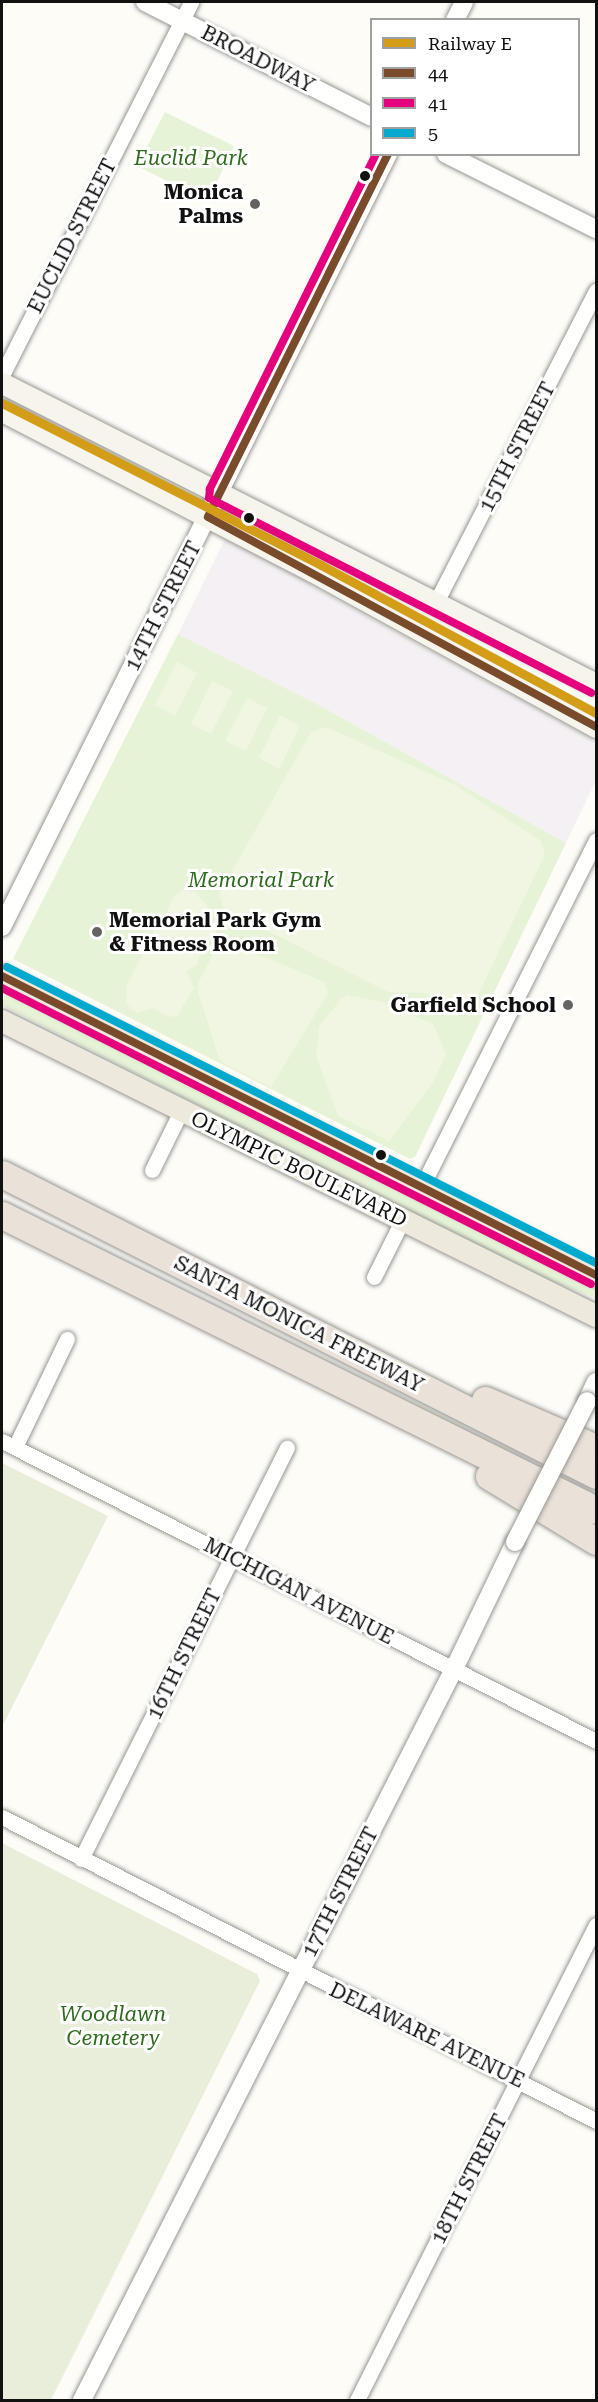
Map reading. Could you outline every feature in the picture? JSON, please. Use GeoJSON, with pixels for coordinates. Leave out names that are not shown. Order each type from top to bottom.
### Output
{"type":"FeatureCollection","features":[{"type":"Feature","properties":{"kind":"highway","name":"SANTA MONICA FREEWAY"},"geometry":{"type":"LineString","coordinates":[[2,1173],[597,1475]]}},
{"type":"Feature","properties":{"kind":"highway","name":"SANTA MONICA FREEWAY"},"geometry":{"type":"LineString","coordinates":[[2,1215],[597,1510]]}},
{"type":"Feature","properties":{"kind":"highway"},"geometry":{"type":"LineString","coordinates":[[356,1352],[494,1403],[597,1448]]}},
{"type":"Feature","properties":{"kind":"highway"},"geometry":{"type":"LineString","coordinates":[[303,1366],[340,1398],[516,1491],[597,1541]]}},
{"type":"Feature","properties":{"kind":"main road"},"geometry":{"type":"LineString","coordinates":[[2,383],[597,684]]}},
{"type":"Feature","properties":{"kind":"main road"},"geometry":{"type":"LineString","coordinates":[[2,411],[208,517],[597,727]]}},
{"type":"Feature","properties":{"kind":"main road","name":"OLYMPIC BOULEVARD"},"geometry":{"type":"LineString","coordinates":[[2,976],[597,1275]]}},
{"type":"Feature","properties":{"kind":"main road","name":"OLYMPIC BOULEVARD"},"geometry":{"type":"LineString","coordinates":[[2,1021],[597,1316]]}},
{"type":"Feature","properties":{"kind":"street","name":"BROADWAY"},"geometry":{"type":"LineString","coordinates":[[145,2],[370,116]]}},
{"type":"Feature","properties":{"kind":"street","name":"EUCLID STREET"},"geometry":{"type":"LineString","coordinates":[[2,375],[190,2]]}},
{"type":"Feature","properties":{"kind":"street"},"geometry":{"type":"LineString","coordinates":[[456,18],[464,2]]}},
{"type":"Feature","properties":{"kind":"street","name":"14TH STREET"},"geometry":{"type":"LineString","coordinates":[[2,927],[387,156]]}},
{"type":"Feature","properties":{"kind":"street"},"geometry":{"type":"LineString","coordinates":[[450,156],[597,229]]}},
{"type":"Feature","properties":{"kind":"street","name":"15TH STREET"},"geometry":{"type":"LineString","coordinates":[[436,602],[597,291]]}},
{"type":"Feature","properties":{"kind":"street"},"geometry":{"type":"LineString","coordinates":[[422,1186],[597,840]]}},
{"type":"Feature","properties":{"kind":"street"},"geometry":{"type":"LineString","coordinates":[[152,1170],[181,1111]]}},
{"type":"Feature","properties":{"kind":"street"},"geometry":{"type":"LineString","coordinates":[[374,1277],[403,1219]]}},
{"type":"Feature","properties":{"kind":"street"},"geometry":{"type":"LineString","coordinates":[[8,1444],[68,1339]]}},
{"type":"Feature","properties":{"kind":"street","name":"17TH STREET"},"geometry":{"type":"LineString","coordinates":[[82,2400],[454,1669],[515,1542],[597,1382]]}},
{"type":"Feature","properties":{"kind":"street","name":"MICHIGAN AVENUE"},"geometry":{"type":"LineString","coordinates":[[8,1444],[597,1741]]}},
{"type":"Feature","properties":{"kind":"street","name":"16TH STREET"},"geometry":{"type":"LineString","coordinates":[[81,1859],[287,1448]]}},
{"type":"Feature","properties":{"kind":"street","name":"DELAWARE AVENUE"},"geometry":{"type":"LineString","coordinates":[[2,1817],[299,1972],[597,2121]]}},
{"type":"Feature","properties":{"kind":"street","name":"18TH STREET"},"geometry":{"type":"LineString","coordinates":[[357,2400],[597,1925]]}},
{"type":"Feature","properties":{"kind":"shaded area"},"geometry":{"type":"Polygon","coordinates":[[[225,539],[307,581],[313,587],[596,741],[596,780],[566,843],[319,705],[178,634],[225,539]]]}},
{"type":"Feature","properties":{"kind":"green space","name":"Euclid Park"},"geometry":{"type":"Polygon","coordinates":[[[165,112],[234,146],[208,201],[137,166],[165,112]]]}},
{"type":"Feature","properties":{"kind":"green space","name":"Memorial Park"},"geometry":{"type":"Polygon","coordinates":[[[178,634],[319,705],[566,843],[415,1157],[410,1159],[13,959],[178,634]]]}},
{"type":"Feature","properties":{"kind":"green space"},"geometry":{"type":"Polygon","coordinates":[[[177,662],[197,673],[175,716],[155,705],[177,662]]]}},
{"type":"Feature","properties":{"kind":"green space"},"geometry":{"type":"Polygon","coordinates":[[[212,681],[233,691],[211,734],[191,724],[212,681]]]}},
{"type":"Feature","properties":{"kind":"green space"},"geometry":{"type":"Polygon","coordinates":[[[247,698],[267,708],[246,751],[225,741],[247,698]]]}},
{"type":"Feature","properties":{"kind":"green space"},"geometry":{"type":"Polygon","coordinates":[[[280,715],[300,726],[279,769],[259,758],[280,715]]]}},
{"type":"Feature","properties":{"kind":"green space"},"geometry":{"type":"Polygon","coordinates":[[[326,727],[455,785],[541,841],[545,854],[479,993],[468,1006],[453,1006],[426,993],[388,992],[223,908],[219,894],[311,732],[326,727]]]}},
{"type":"Feature","properties":{"kind":"green space"},"geometry":{"type":"Polygon","coordinates":[[[183,890],[195,892],[206,904],[218,937],[203,942],[197,965],[187,971],[194,988],[177,1016],[167,1017],[154,1008],[137,1013],[126,1004],[127,985],[157,925],[173,929],[167,910],[173,897],[183,890]]]}},
{"type":"Feature","properties":{"kind":"green space"},"geometry":{"type":"Polygon","coordinates":[[[219,943],[273,960],[324,982],[328,993],[271,1087],[224,1064],[219,1058],[198,992],[199,981],[219,943]]]}},
{"type":"Feature","properties":{"kind":"green space"},"geometry":{"type":"Polygon","coordinates":[[[5,993],[596,1285],[596,1298],[525,1271],[2,1005],[5,993]]]}},
{"type":"Feature","properties":{"kind":"green space"},"geometry":{"type":"Polygon","coordinates":[[[348,995],[383,1002],[433,1024],[446,1054],[434,1081],[389,1141],[338,1116],[316,1056],[319,1027],[341,999],[348,995]]]}},
{"type":"Feature","properties":{"kind":"green space"},"geometry":{"type":"Polygon","coordinates":[[[2,1463],[108,1516],[2,1727],[2,1463]]]}},
{"type":"Feature","properties":{"kind":"green space","name":"Woodlawn Cemetery"},"geometry":{"type":"Polygon","coordinates":[[[2,1843],[257,1974],[260,1981],[51,2400],[2,2400],[2,1843]]]}},
{"type":"Feature","properties":{"kind":"rail line","name":"E"},"geometry":{"type":"LineString","coordinates":[[2,403],[321,565],[596,713]]}},
{"type":"Feature","properties":{"kind":"transit line","name":"41"},"geometry":{"type":"LineString","coordinates":[[375,156],[210,489],[209,498],[591,693]]}},
{"type":"Feature","properties":{"kind":"transit line","name":"44"},"geometry":{"type":"LineString","coordinates":[[387,156],[208,517],[596,727]]}},
{"type":"Feature","properties":{"kind":"transit line","name":"5"},"geometry":{"type":"LineString","coordinates":[[7,967],[596,1263]]}},
{"type":"Feature","properties":{"kind":"transit line","name":"44"},"geometry":{"type":"LineString","coordinates":[[2,976],[596,1275]]}},
{"type":"Feature","properties":{"kind":"transit line","name":"41"},"geometry":{"type":"LineString","coordinates":[[2,988],[591,1284]]}},
{"type":"Feature","properties":{"kind":"place","name":"Monica Palms"},"geometry":{"type":"Point","coordinates":[255,204]}},
{"type":"Feature","properties":{"kind":"place","name":"Memorial Park Gym & Fitness Room"},"geometry":{"type":"Point","coordinates":[97,932]}},
{"type":"Feature","properties":{"kind":"place","name":"Garfield School"},"geometry":{"type":"Point","coordinates":[568,1005]}}]}
